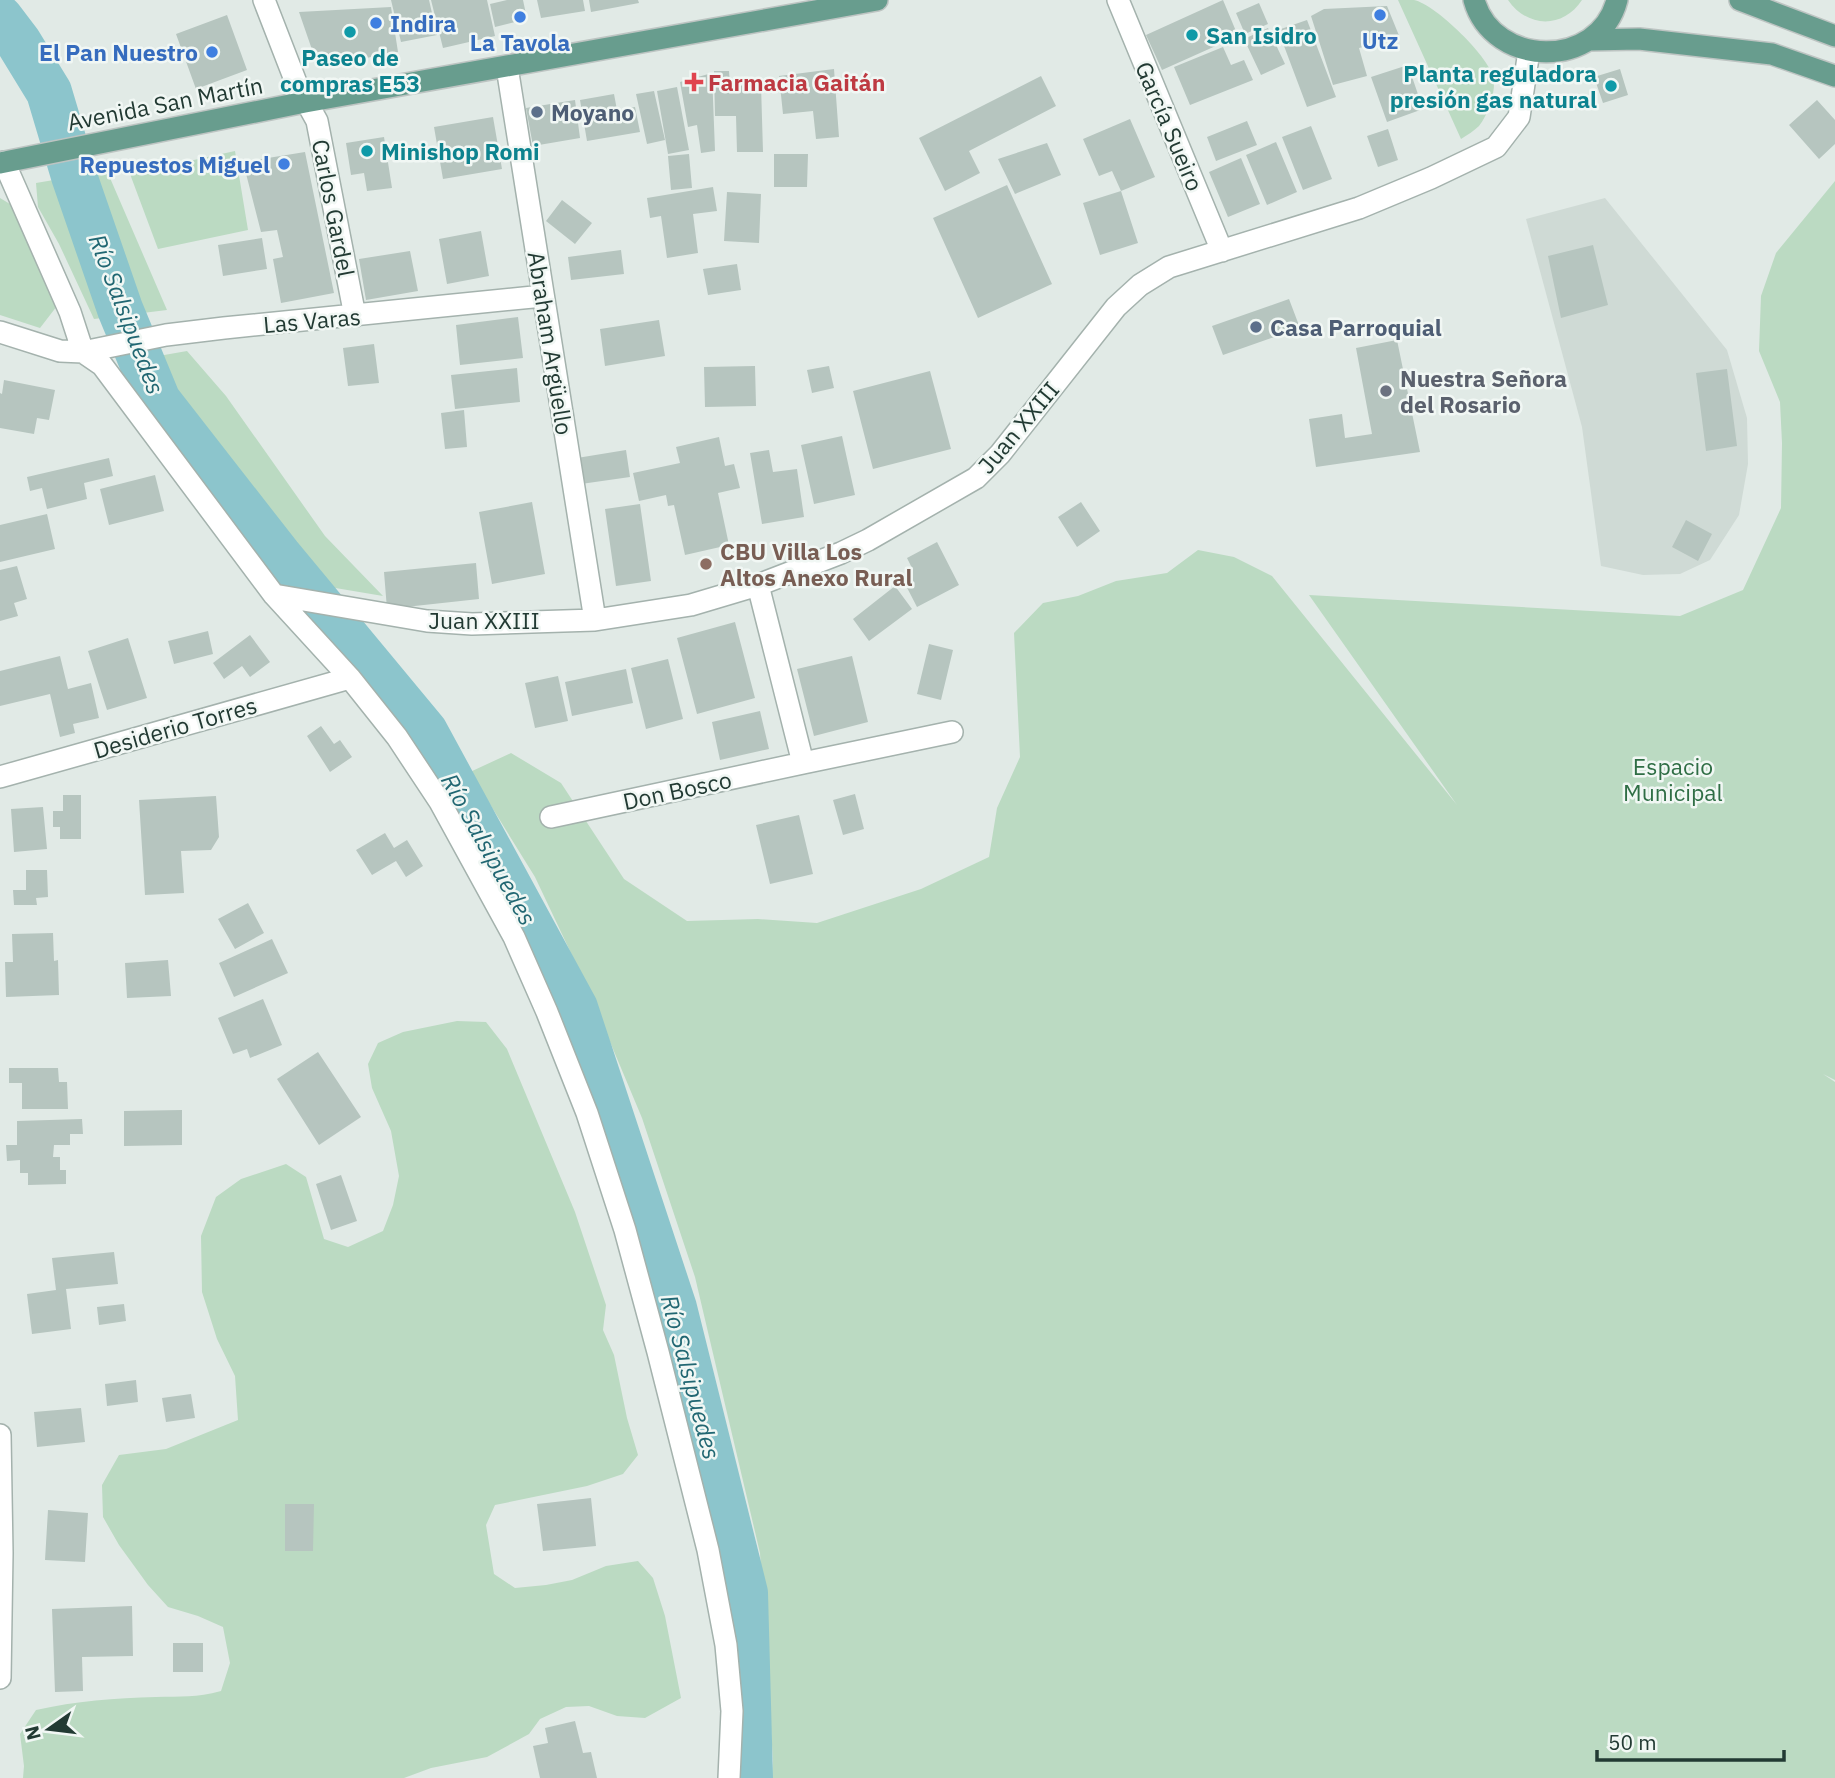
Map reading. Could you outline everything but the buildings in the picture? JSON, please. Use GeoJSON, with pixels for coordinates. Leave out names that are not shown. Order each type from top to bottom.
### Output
{"type":"FeatureCollection","features":[{"type":"Feature","properties":{"kind":"main road","name":"Avenida San Martín"},"geometry":{"type":"LineString","coordinates":[[2,163],[305,102],[877,0]]}},
{"type":"Feature","properties":{"kind":"main road"},"geometry":{"type":"LineString","coordinates":[[1471,3],[1486,24],[1513,46],[1529,51],[1560,52],[1588,40],[1604,25],[1617,0]]}},
{"type":"Feature","properties":{"kind":"main road"},"geometry":{"type":"LineString","coordinates":[[1740,0],[1835,36]]}},
{"type":"Feature","properties":{"kind":"main road"},"geometry":{"type":"LineString","coordinates":[[1588,40],[1639,39],[1772,54],[1835,76]]}},
{"type":"Feature","properties":{"kind":"street","name":"Carlos Gardel"},"geometry":{"type":"LineString","coordinates":[[264,0],[305,102],[317,121],[355,316]]}},
{"type":"Feature","properties":{"kind":"street","name":"García Sueiro"},"geometry":{"type":"LineString","coordinates":[[1118,0],[1222,251]]}},
{"type":"Feature","properties":{"kind":"street","name":"Juan XXIII"},"geometry":{"type":"LineString","coordinates":[[283,596],[386,615],[472,624],[595,620],[691,605],[758,585],[841,553],[976,478],[1000,454],[1116,307],[1132,292],[1169,267],[1359,208],[1496,147],[1519,117],[1529,51]]}},
{"type":"Feature","properties":{"kind":"street","name":"Abraham Argüello"},"geometry":{"type":"LineString","coordinates":[[507,67],[595,620]]}},
{"type":"Feature","properties":{"kind":"street"},"geometry":{"type":"LineString","coordinates":[[2,163],[70,312],[83,352]]}},
{"type":"Feature","properties":{"kind":"street","name":"Las Varas"},"geometry":{"type":"LineString","coordinates":[[83,352],[166,335],[543,296]]}},
{"type":"Feature","properties":{"kind":"street"},"geometry":{"type":"LineString","coordinates":[[0,331],[60,351],[83,352],[102,365],[397,737],[440,802],[514,937],[587,1113],[625,1230],[659,1352],[708,1550],[726,1645],[732,1712],[729,1778]]}},
{"type":"Feature","properties":{"kind":"street"},"geometry":{"type":"LineString","coordinates":[[758,585],[803,763]]}},
{"type":"Feature","properties":{"kind":"street","name":"Desiderio Torres"},"geometry":{"type":"LineString","coordinates":[[0,777],[350,678]]}},
{"type":"Feature","properties":{"kind":"street","name":"Don Bosco"},"geometry":{"type":"LineString","coordinates":[[551,817],[952,732]]}},
{"type":"Feature","properties":{"kind":"street"},"geometry":{"type":"LineString","coordinates":[[0,1435],[0,1678]]}},
{"type":"Feature","properties":{"kind":"shaded area"},"geometry":{"type":"Polygon","coordinates":[[[1605,198],[1727,350],[1747,418],[1748,464],[1739,515],[1710,560],[1680,574],[1643,575],[1601,566],[1582,427],[1526,219],[1605,198]]]}},
{"type":"Feature","properties":{"kind":"green space"},"geometry":{"type":"Polygon","coordinates":[[[1398,0],[1414,0],[1435,11],[1461,34],[1484,59],[1491,71],[1494,86],[1488,110],[1479,126],[1461,139],[1398,0]]]}},
{"type":"Feature","properties":{"kind":"green space"},"geometry":{"type":"Polygon","coordinates":[[[1508,0],[1582,0],[1565,16],[1545,21],[1525,16],[1508,0]]]}},
{"type":"Feature","properties":{"kind":"green space"},"geometry":{"type":"Polygon","coordinates":[[[235,151],[248,230],[158,249],[130,174],[235,151]]]}},
{"type":"Feature","properties":{"kind":"green space"},"geometry":{"type":"Polygon","coordinates":[[[107,171],[167,310],[94,319],[59,244],[38,207],[36,183],[107,171]]]}},
{"type":"Feature","properties":{"kind":"green space","name":"Espacio Municipal"},"geometry":{"type":"Polygon","coordinates":[[[1835,181],[1835,1080],[1823,1074],[1835,1082],[1835,1778],[772,1778],[760,1553],[695,1277],[642,1118],[587,987],[535,877],[470,772],[511,753],[561,783],[624,879],[687,921],[758,919],[817,923],[921,889],[989,857],[997,808],[1020,757],[1014,633],[1043,603],[1078,596],[1116,581],[1167,573],[1198,550],[1234,557],[1272,576],[1457,805],[1309,595],[1680,616],[1743,590],[1781,508],[1780,402],[1759,351],[1761,296],[1776,253],[1835,181]]]}},
{"type":"Feature","properties":{"kind":"green space"},"geometry":{"type":"Polygon","coordinates":[[[0,198],[10,204],[57,306],[40,328],[0,315],[0,198]]]}},
{"type":"Feature","properties":{"kind":"green space"},"geometry":{"type":"Polygon","coordinates":[[[187,351],[226,396],[325,536],[383,596],[282,579],[124,366],[130,361],[187,351]]]}},
{"type":"Feature","properties":{"kind":"green space"},"geometry":{"type":"Polygon","coordinates":[[[457,1021],[486,1022],[507,1049],[575,1212],[606,1305],[603,1330],[614,1355],[638,1455],[623,1474],[587,1486],[495,1505],[486,1525],[494,1574],[515,1588],[572,1580],[606,1566],[638,1561],[653,1578],[665,1616],[681,1698],[645,1718],[617,1716],[589,1706],[566,1707],[540,1719],[529,1734],[487,1757],[431,1768],[404,1778],[23,1778],[20,1734],[36,1710],[96,1700],[196,1696],[221,1691],[230,1663],[223,1627],[168,1607],[148,1585],[119,1545],[103,1517],[102,1485],[119,1455],[166,1449],[238,1420],[235,1376],[217,1339],[202,1292],[201,1236],[216,1197],[241,1179],[286,1164],[306,1177],[324,1239],[348,1247],[383,1231],[393,1205],[399,1176],[391,1131],[372,1088],[368,1064],[378,1043],[403,1032],[457,1021]]]}},
{"type":"Feature","properties":{"kind":"waterway","name":"Río Salsipuedes"},"geometry":{"type":"LineString","coordinates":[[0,18],[49,92],[74,176],[120,309],[158,401],[279,556],[425,732],[575,1008],[674,1308],[745,1593],[750,1778]]}},
{"type":"Feature","properties":{"kind":"place","name":"Utz"},"geometry":{"type":"Point","coordinates":[1380,15]}},
{"type":"Feature","properties":{"kind":"place","name":"La Tavola"},"geometry":{"type":"Point","coordinates":[520,17]}},
{"type":"Feature","properties":{"kind":"place","name":"Indira"},"geometry":{"type":"Point","coordinates":[376,23]}},
{"type":"Feature","properties":{"kind":"place","name":"Paseo de compras E53"},"geometry":{"type":"Point","coordinates":[350,32]}},
{"type":"Feature","properties":{"kind":"place","name":"San Isidro"},"geometry":{"type":"Point","coordinates":[1192,35]}},
{"type":"Feature","properties":{"kind":"place","name":"El Pan Nuestro"},"geometry":{"type":"Point","coordinates":[212,52]}},
{"type":"Feature","properties":{"kind":"place","name":"Farmacia Gaitán"},"geometry":{"type":"Point","coordinates":[694,82]}},
{"type":"Feature","properties":{"kind":"place","name":"Planta reguladora presión gas natural"},"geometry":{"type":"Point","coordinates":[1611,86]}},
{"type":"Feature","properties":{"kind":"place","name":"Moyano"},"geometry":{"type":"Point","coordinates":[537,112]}},
{"type":"Feature","properties":{"kind":"place","name":"Minishop Romi"},"geometry":{"type":"Point","coordinates":[367,151]}},
{"type":"Feature","properties":{"kind":"place","name":"Repuestos Miguel"},"geometry":{"type":"Point","coordinates":[284,164]}},
{"type":"Feature","properties":{"kind":"place","name":"Casa Parroquial"},"geometry":{"type":"Point","coordinates":[1256,327]}},
{"type":"Feature","properties":{"kind":"place","name":"Nuestra Señora del Rosario"},"geometry":{"type":"Point","coordinates":[1386,391]}},
{"type":"Feature","properties":{"kind":"place","name":"CBU Villa Los Altos Anexo Rural"},"geometry":{"type":"Point","coordinates":[706,564]}}]}
